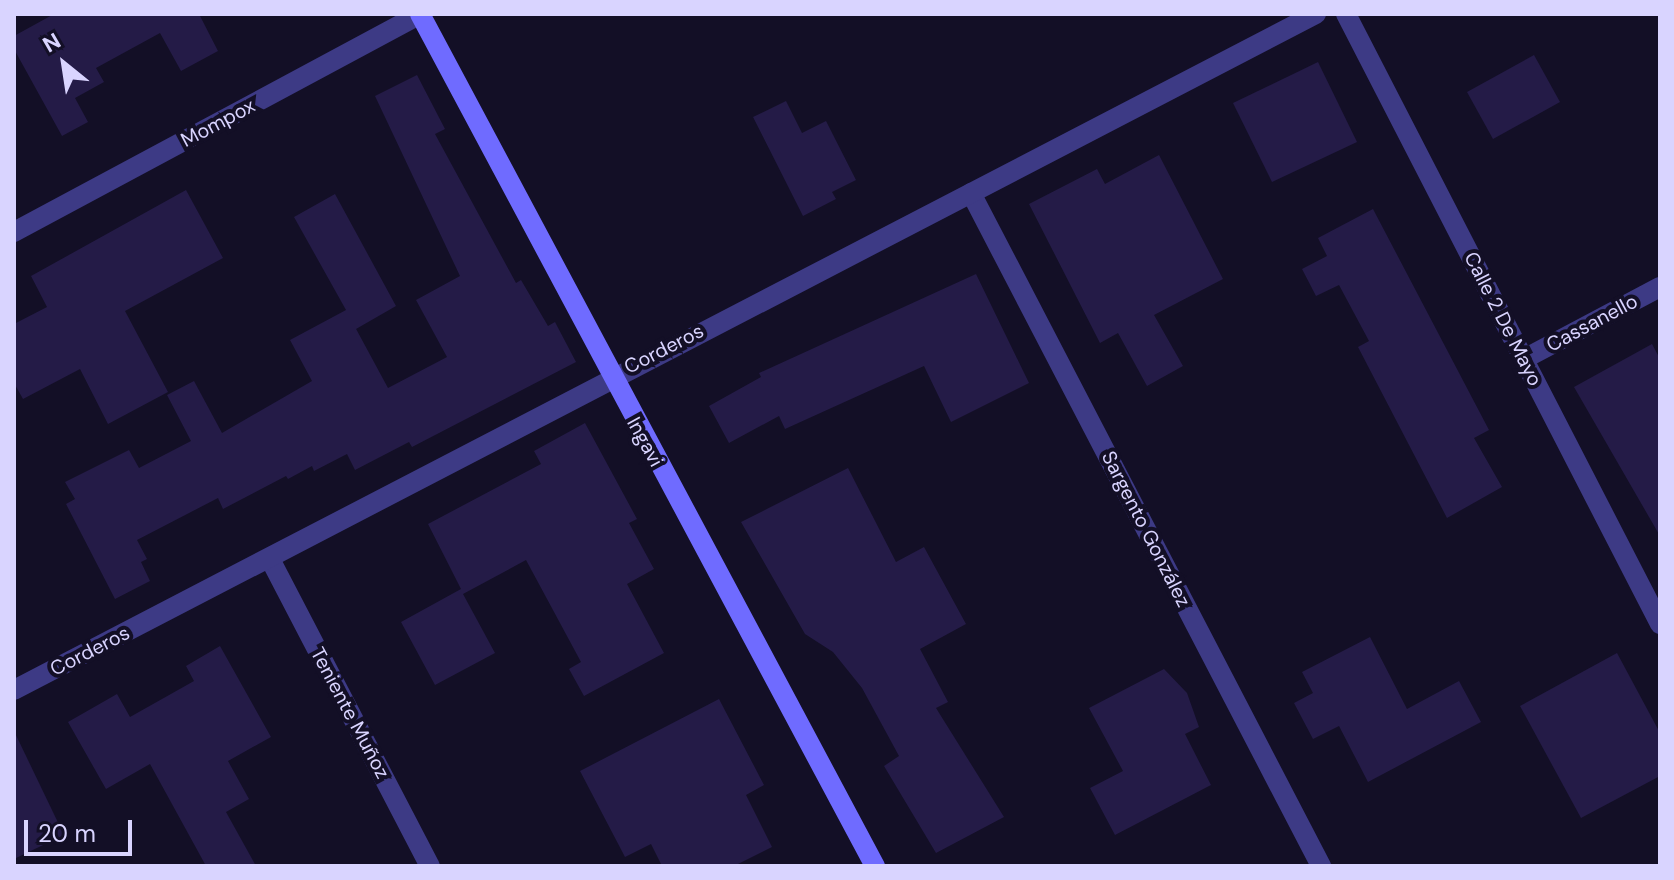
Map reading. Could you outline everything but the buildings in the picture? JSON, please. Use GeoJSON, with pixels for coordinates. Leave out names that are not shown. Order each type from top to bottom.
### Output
{"type":"FeatureCollection","features":[{"type":"Feature","properties":{"kind":"main road","name":"Ingavi"},"geometry":{"type":"LineString","coordinates":[[421,14],[610,377],[875,866]]}},
{"type":"Feature","properties":{"kind":"street","name":"Mompox"},"geometry":{"type":"LineString","coordinates":[[14,232],[421,14]]}},
{"type":"Feature","properties":{"kind":"street","name":"Corderos"},"geometry":{"type":"LineString","coordinates":[[14,690],[270,559],[610,377],[1316,14]]}},
{"type":"Feature","properties":{"kind":"street","name":"Calle 2 De Mayo"},"geometry":{"type":"LineString","coordinates":[[1346,14],[1660,624]]}},
{"type":"Feature","properties":{"kind":"street","name":"Sargento González"},"geometry":{"type":"LineString","coordinates":[[971,193],[1321,866]]}},
{"type":"Feature","properties":{"kind":"street","name":"Cassanello"},"geometry":{"type":"LineString","coordinates":[[1524,359],[1660,287]]}},
{"type":"Feature","properties":{"kind":"street","name":"Teniente Muñoz"},"geometry":{"type":"LineString","coordinates":[[270,559],[430,866]]}}]}
